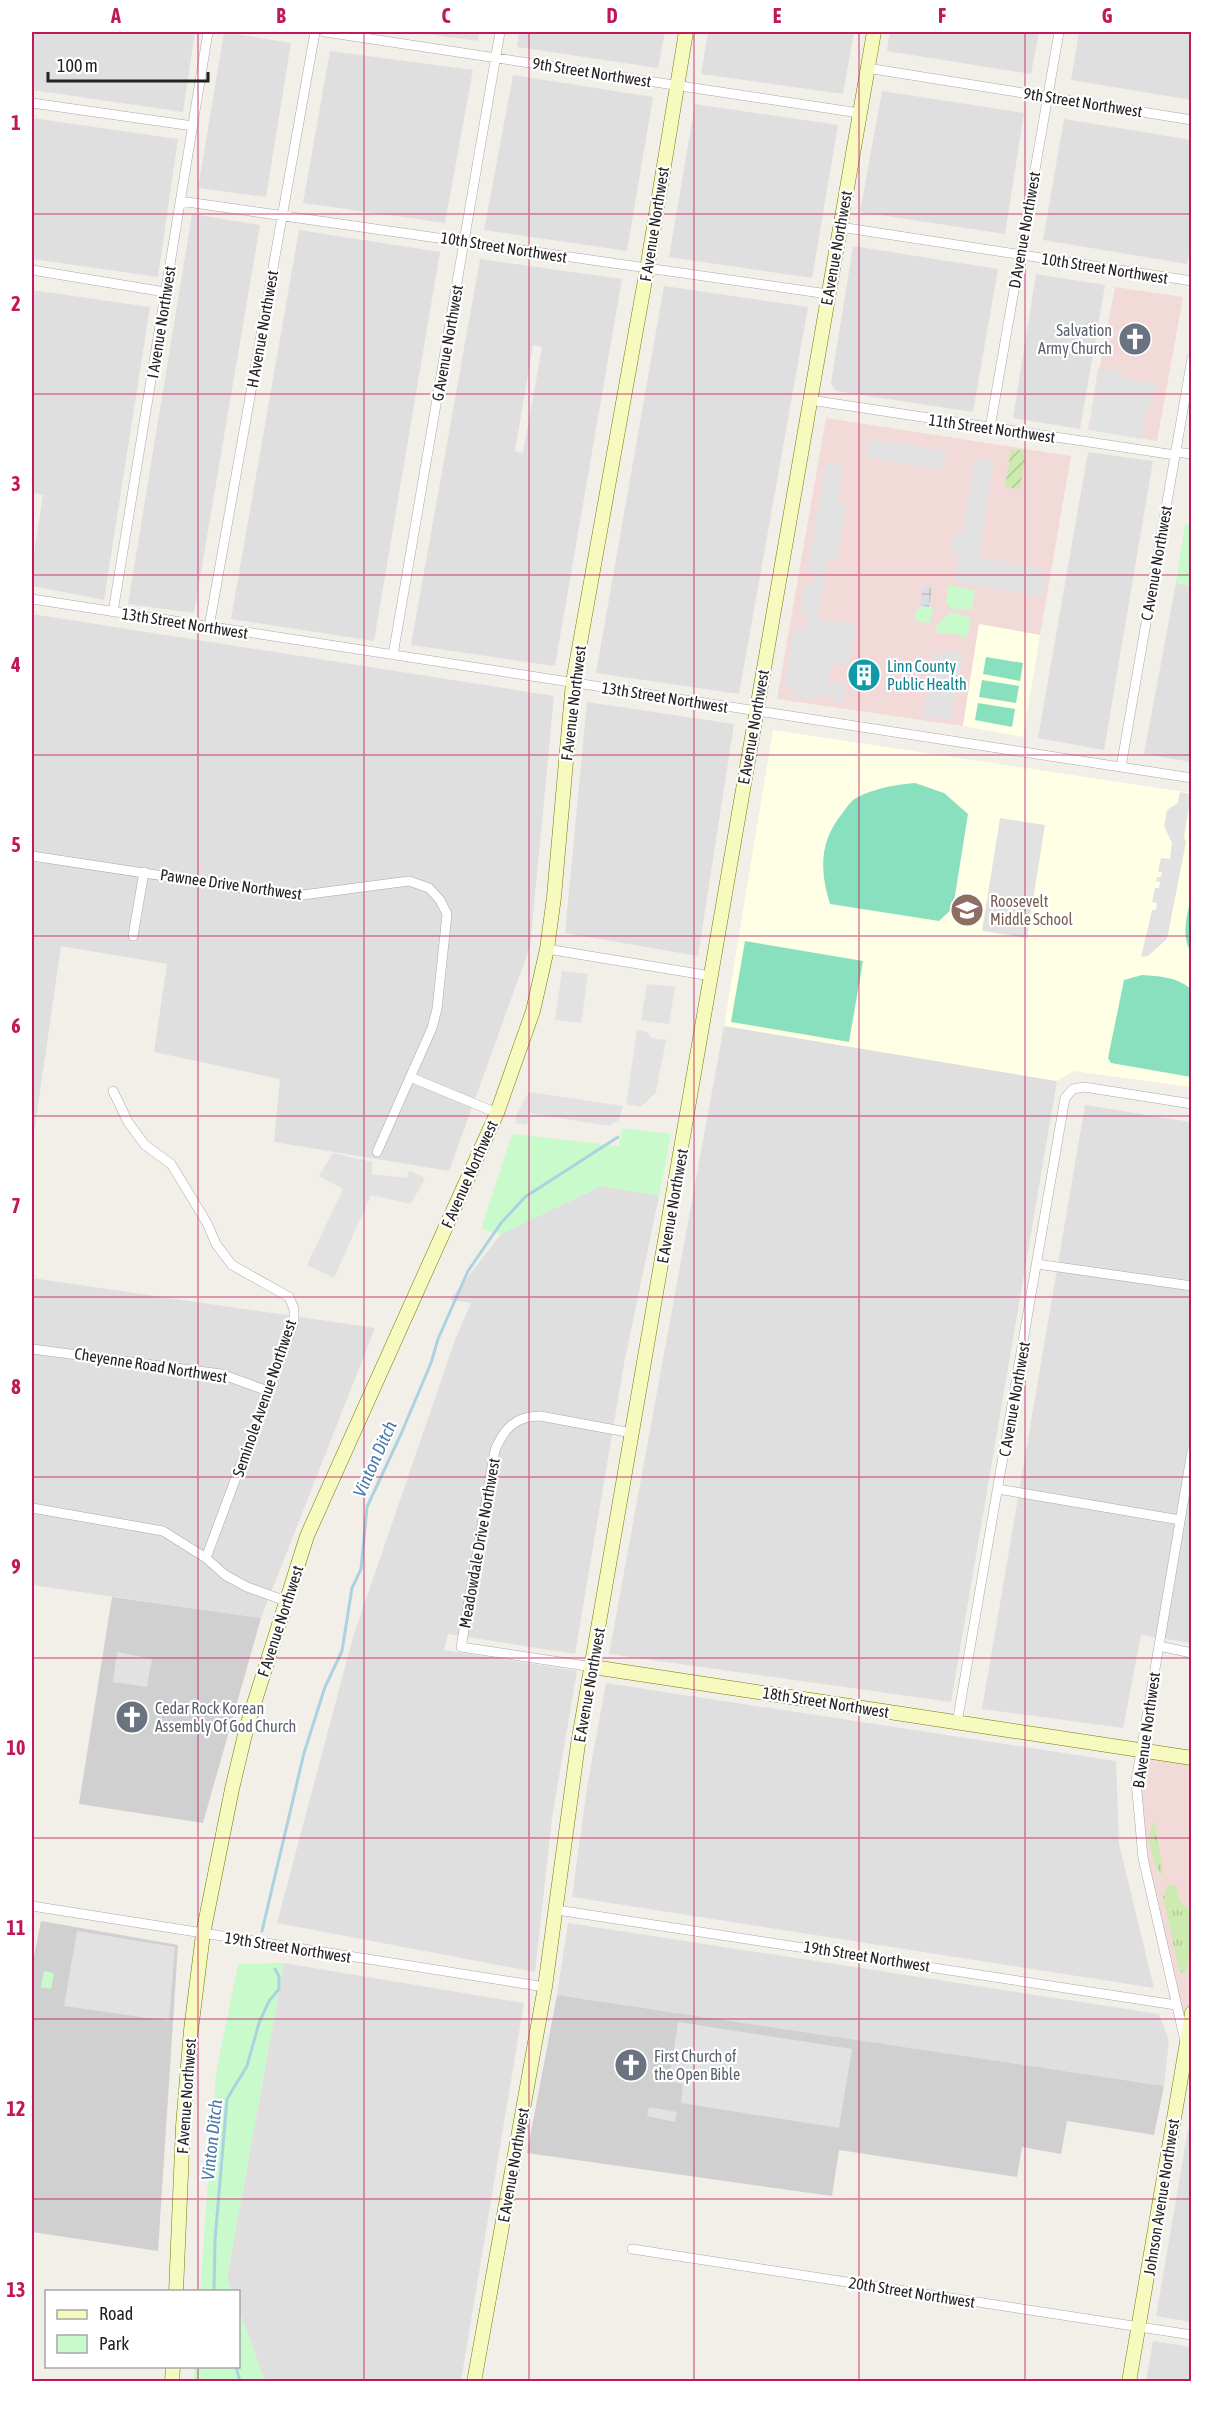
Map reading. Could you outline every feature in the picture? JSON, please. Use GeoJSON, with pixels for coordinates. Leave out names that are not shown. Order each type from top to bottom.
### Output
{"type":"FeatureCollection","features":[{"type":"Feature","properties":{"kind":"street","name":"I Avenue Northwest"},"geometry":{"type":"LineString","coordinates":[[113,612],[208,32]]}},
{"type":"Feature","properties":{"kind":"street","name":"H Avenue Northwest"},"geometry":{"type":"LineString","coordinates":[[209,627],[315,32]]}},
{"type":"Feature","properties":{"kind":"street","name":"9th Street Northwest"},"geometry":{"type":"LineString","coordinates":[[325,32],[859,113]]}},
{"type":"Feature","properties":{"kind":"street","name":"G Avenue Northwest"},"geometry":{"type":"LineString","coordinates":[[393,655],[500,32]]}},
{"type":"Feature","properties":{"kind":"street","name":"F Avenue Northwest"},"geometry":{"type":"LineString","coordinates":[[176,2290],[183,2126],[203,1934],[231,1789],[247,1726],[307,1536],[497,1113],[533,1011],[547,950],[573,682],[647,269],[686,32]]}},
{"type":"Feature","properties":{"kind":"street","name":"E Avenue Northwest"},"geometry":{"type":"LineString","coordinates":[[474,2382],[545,1987],[557,1910],[565,1824],[873,32]]}},
{"type":"Feature","properties":{"kind":"street","name":"D Avenue Northwest"},"geometry":{"type":"LineString","coordinates":[[990,428],[1059,32]]}},
{"type":"Feature","properties":{"kind":"street","name":"9th Street Northwest"},"geometry":{"type":"LineString","coordinates":[[867,68],[1191,120]]}},
{"type":"Feature","properties":{"kind":"street"},"geometry":{"type":"LineString","coordinates":[[32,103],[193,126]]}},
{"type":"Feature","properties":{"kind":"street","name":"10th Street Northwest"},"geometry":{"type":"LineString","coordinates":[[180,201],[828,294]]}},
{"type":"Feature","properties":{"kind":"street","name":"10th Street Northwest"},"geometry":{"type":"LineString","coordinates":[[840,227],[1191,281]]}},
{"type":"Feature","properties":{"kind":"street"},"geometry":{"type":"LineString","coordinates":[[32,270],[165,292]]}},
{"type":"Feature","properties":{"kind":"street","name":"C Avenue Northwest"},"geometry":{"type":"LineString","coordinates":[[1121,767],[1191,358]]}},
{"type":"Feature","properties":{"kind":"street","name":"11th Street Northwest"},"geometry":{"type":"LineString","coordinates":[[810,400],[990,428],[1175,454],[1191,454]]}},
{"type":"Feature","properties":{"kind":"street","name":"13th Street Northwest"},"geometry":{"type":"LineString","coordinates":[[32,599],[1191,778]]}},
{"type":"Feature","properties":{"kind":"street","name":"Pawnee Drive Northwest"},"geometry":{"type":"LineString","coordinates":[[32,856],[295,896],[409,881],[429,888],[440,900],[447,914],[446,934],[437,1009],[432,1028],[410,1077]]}},
{"type":"Feature","properties":{"kind":"street"},"geometry":{"type":"LineString","coordinates":[[133,936],[144,872]]}},
{"type":"Feature","properties":{"kind":"street"},"geometry":{"type":"LineString","coordinates":[[547,950],[711,976]]}},
{"type":"Feature","properties":{"kind":"street"},"geometry":{"type":"LineString","coordinates":[[377,1152],[410,1077],[497,1113]]}},
{"type":"Feature","properties":{"kind":"street","name":"C Avenue Northwest"},"geometry":{"type":"LineString","coordinates":[[957,1723],[1065,1098],[1073,1089],[1084,1087],[1191,1104]]}},
{"type":"Feature","properties":{"kind":"street","name":"Seminole Avenue Northwest"},"geometry":{"type":"LineString","coordinates":[[113,1091],[128,1122],[145,1145],[171,1164],[207,1223],[216,1244],[232,1265],[289,1297],[294,1309],[294,1322],[206,1558]]}},
{"type":"Feature","properties":{"kind":"street"},"geometry":{"type":"LineString","coordinates":[[1037,1263],[1191,1286]]}},
{"type":"Feature","properties":{"kind":"street","name":"Cheyenne Road Northwest"},"geometry":{"type":"LineString","coordinates":[[32,1349],[221,1374],[268,1391]]}},
{"type":"Feature","properties":{"kind":"street","name":"Meadowdale Drive Northwest"},"geometry":{"type":"LineString","coordinates":[[461,1647],[495,1450],[502,1432],[527,1416],[540,1416],[632,1433]]}},
{"type":"Feature","properties":{"kind":"street","name":"B Avenue Northwest"},"geometry":{"type":"LineString","coordinates":[[1186,2044],[1143,1858],[1136,1781],[1191,1450]]}},
{"type":"Feature","properties":{"kind":"street"},"geometry":{"type":"LineString","coordinates":[[998,1489],[1180,1520]]}},
{"type":"Feature","properties":{"kind":"street"},"geometry":{"type":"LineString","coordinates":[[32,1508],[163,1530],[206,1558],[225,1575],[286,1601]]}},
{"type":"Feature","properties":{"kind":"street"},"geometry":{"type":"LineString","coordinates":[[1159,1646],[1191,1653]]}},
{"type":"Feature","properties":{"kind":"street","name":"18th Street Northwest"},"geometry":{"type":"LineString","coordinates":[[461,1647],[1191,1758]]}},
{"type":"Feature","properties":{"kind":"street","name":"19th Street Northwest"},"geometry":{"type":"LineString","coordinates":[[32,1906],[545,1987]]}},
{"type":"Feature","properties":{"kind":"street","name":"19th Street Northwest"},"geometry":{"type":"LineString","coordinates":[[557,1910],[1176,2005]]}},
{"type":"Feature","properties":{"kind":"street","name":"Johnson Avenue Northwest"},"geometry":{"type":"LineString","coordinates":[[1130,2382],[1186,2078],[1186,2044],[1191,2013]]}},
{"type":"Feature","properties":{"kind":"street","name":"20th Street Northwest"},"geometry":{"type":"LineString","coordinates":[[632,2249],[1191,2335]]}},
{"type":"Feature","properties":{"kind":"shaded area"},"geometry":{"type":"Polygon","coordinates":[[[32,32],[195,32],[183,112],[32,90],[32,32]]]}},
{"type":"Feature","properties":{"kind":"shaded area"},"geometry":{"type":"Polygon","coordinates":[[[224,32],[291,43],[266,197],[198,188],[224,32]]]}},
{"type":"Feature","properties":{"kind":"shaded area"},"geometry":{"type":"Polygon","coordinates":[[[412,32],[479,32],[478,41],[412,32]]]}},
{"type":"Feature","properties":{"kind":"shaded area"},"geometry":{"type":"Polygon","coordinates":[[[519,32],[665,32],[658,68],[517,47],[519,32]]]}},
{"type":"Feature","properties":{"kind":"shaded area"},"geometry":{"type":"Polygon","coordinates":[[[708,32],[854,32],[843,94],[701,74],[708,32]]]}},
{"type":"Feature","properties":{"kind":"shaded area"},"geometry":{"type":"Polygon","coordinates":[[[890,32],[1039,32],[1031,74],[887,51],[890,32]]]}},
{"type":"Feature","properties":{"kind":"shaded area"},"geometry":{"type":"Polygon","coordinates":[[[1079,32],[1191,32],[1191,100],[1071,80],[1079,32]]]}},
{"type":"Feature","properties":{"kind":"shaded area"},"geometry":{"type":"Polygon","coordinates":[[[330,51],[473,70],[445,223],[303,203],[330,51]]]}},
{"type":"Feature","properties":{"kind":"shaded area"},"geometry":{"type":"Polygon","coordinates":[[[513,75],[653,97],[627,251],[484,230],[513,75]]]}},
{"type":"Feature","properties":{"kind":"shaded area"},"geometry":{"type":"Polygon","coordinates":[[[882,91],[1024,113],[1005,234],[860,212],[882,91]]]}},
{"type":"Feature","properties":{"kind":"shaded area"},"geometry":{"type":"Polygon","coordinates":[[[695,104],[838,125],[812,278],[669,257],[695,104]]]}},
{"type":"Feature","properties":{"kind":"shaded area"},"geometry":{"type":"Polygon","coordinates":[[[32,118],[178,139],[158,277],[32,259],[32,118]]]}},
{"type":"Feature","properties":{"kind":"shaded area"},"geometry":{"type":"Polygon","coordinates":[[[1064,119],[1191,140],[1192,239],[1187,264],[1043,240],[1064,119]]]}},
{"type":"Feature","properties":{"kind":"shaded area"},"geometry":{"type":"Polygon","coordinates":[[[192,214],[260,225],[194,613],[128,604],[192,214]]]}},
{"type":"Feature","properties":{"kind":"shaded area"},"geometry":{"type":"Polygon","coordinates":[[[299,230],[440,252],[374,641],[231,619],[299,230]]]}},
{"type":"Feature","properties":{"kind":"shaded area"},"geometry":{"type":"Polygon","coordinates":[[[853,246],[998,269],[973,412],[836,391],[831,383],[853,246]]]}},
{"type":"Feature","properties":{"kind":"shaded area"},"geometry":{"type":"Polygon","coordinates":[[[480,259],[622,279],[555,666],[411,645],[480,259]],[[533,345],[515,451],[523,453],[542,347],[533,345]]]}},
{"type":"Feature","properties":{"kind":"shaded area"},"geometry":{"type":"Polygon","coordinates":[[[1036,274],[1105,285],[1080,429],[1013,418],[1036,274]]]}},
{"type":"Feature","properties":{"kind":"shaded area"},"geometry":{"type":"Polygon","coordinates":[[[664,286],[808,307],[739,694],[596,673],[664,286]]]}},
{"type":"Feature","properties":{"kind":"shaded area"},"geometry":{"type":"Polygon","coordinates":[[[1115,287],[1183,297],[1157,441],[1088,429],[1115,287]]]}},
{"type":"Feature","properties":{"kind":"shaded area"},"geometry":{"type":"Polygon","coordinates":[[[32,290],[150,307],[104,600],[32,586],[32,566],[43,495],[34,493],[32,505],[32,290]]]}},
{"type":"Feature","properties":{"kind":"shaded area"},"geometry":{"type":"Polygon","coordinates":[[[1098,368],[1122,372],[1122,378],[1156,384],[1152,406],[1147,406],[1142,439],[1089,430],[1098,368]]]}},
{"type":"Feature","properties":{"kind":"shaded area"},"geometry":{"type":"Polygon","coordinates":[[[826,418],[1071,456],[1040,635],[979,624],[963,726],[777,699],[826,418]]]}},
{"type":"Feature","properties":{"kind":"shaded area"},"geometry":{"type":"Polygon","coordinates":[[[870,439],[946,451],[943,470],[867,457],[870,439]]]}},
{"type":"Feature","properties":{"kind":"shaded area"},"geometry":{"type":"Polygon","coordinates":[[[1088,452],[1153,461],[1104,750],[1038,738],[1088,452]]]}},
{"type":"Feature","properties":{"kind":"shaded area"},"geometry":{"type":"Polygon","coordinates":[[[975,459],[994,462],[979,557],[1042,568],[1045,580],[1043,597],[954,581],[959,553],[950,551],[953,534],[962,534],[975,459]]]}},
{"type":"Feature","properties":{"kind":"shaded area"},"geometry":{"type":"Polygon","coordinates":[[[826,463],[843,466],[837,501],[847,503],[837,560],[828,559],[818,618],[856,625],[849,664],[832,662],[828,682],[846,685],[843,704],[835,702],[835,698],[821,695],[819,691],[817,700],[791,696],[792,687],[784,685],[794,628],[805,630],[807,615],[800,614],[805,583],[814,585],[815,574],[807,572],[826,463]]]}},
{"type":"Feature","properties":{"kind":"shaded area"},"geometry":{"type":"Polygon","coordinates":[[[1176,583],[1191,586],[1191,762],[1144,754],[1176,583]]]}},
{"type":"Feature","properties":{"kind":"shaded area"},"geometry":{"type":"Polygon","coordinates":[[[923,586],[932,588],[929,607],[920,605],[923,586]]]}},
{"type":"Feature","properties":{"kind":"shaded area"},"geometry":{"type":"Polygon","coordinates":[[[32,614],[554,696],[530,947],[449,1171],[274,1142],[280,1079],[154,1052],[167,964],[61,946],[32,1147],[32,614]]]}},
{"type":"Feature","properties":{"kind":"shaded area"},"geometry":{"type":"Polygon","coordinates":[[[979,624],[1040,635],[1023,737],[963,726],[979,624]]]}},
{"type":"Feature","properties":{"kind":"shaded area"},"geometry":{"type":"Polygon","coordinates":[[[945,650],[963,654],[951,720],[923,715],[934,653],[944,654],[945,650]]]}},
{"type":"Feature","properties":{"kind":"shaded area"},"geometry":{"type":"Polygon","coordinates":[[[587,702],[734,724],[698,956],[565,933],[587,702]]]}},
{"type":"Feature","properties":{"kind":"shaded area","name":"Roosevelt Middle School"},"geometry":{"type":"Polygon","coordinates":[[[773,730],[1191,793],[1191,1087],[1073,1071],[1057,1081],[724,1026],[773,730]]]}},
{"type":"Feature","properties":{"kind":"shaded area"},"geometry":{"type":"Polygon","coordinates":[[[1180,792],[1191,794],[1184,838],[1186,842],[1167,939],[1148,956],[1141,957],[1152,910],[1156,910],[1157,903],[1152,902],[1155,888],[1159,888],[1160,882],[1156,881],[1157,877],[1161,877],[1162,872],[1158,872],[1161,858],[1170,859],[1172,843],[1164,826],[1167,810],[1178,803],[1180,792]]]}},
{"type":"Feature","properties":{"kind":"shaded area"},"geometry":{"type":"Polygon","coordinates":[[[1000,818],[1045,825],[1027,938],[982,931],[1000,818]]]}},
{"type":"Feature","properties":{"kind":"shaded area"},"geometry":{"type":"Polygon","coordinates":[[[562,971],[588,974],[581,1023],[555,1020],[562,971]]]}},
{"type":"Feature","properties":{"kind":"shaded area"},"geometry":{"type":"Polygon","coordinates":[[[647,984],[675,987],[669,1024],[641,1020],[647,984]]]}},
{"type":"Feature","properties":{"kind":"shaded area"},"geometry":{"type":"Polygon","coordinates":[[[724,1026],[1057,1081],[951,1702],[609,1654],[724,1026]]]}},
{"type":"Feature","properties":{"kind":"shaded area"},"geometry":{"type":"Polygon","coordinates":[[[637,1030],[647,1032],[652,1038],[666,1040],[656,1092],[641,1107],[626,1104],[637,1030]]]}},
{"type":"Feature","properties":{"kind":"shaded area"},"geometry":{"type":"Polygon","coordinates":[[[529,1092],[623,1106],[619,1120],[609,1126],[529,1113],[527,1125],[515,1123],[517,1113],[529,1092]]]}},
{"type":"Feature","properties":{"kind":"shaded area"},"geometry":{"type":"Polygon","coordinates":[[[1085,1105],[1191,1122],[1191,1643],[1141,1635],[1123,1728],[982,1709],[1085,1105]]]}},
{"type":"Feature","properties":{"kind":"shaded area"},"geometry":{"type":"Polygon","coordinates":[[[333,1153],[372,1162],[372,1174],[407,1178],[409,1170],[425,1178],[411,1204],[371,1195],[334,1278],[307,1265],[343,1189],[319,1176],[333,1153]]]}},
{"type":"Feature","properties":{"kind":"shaded area"},"geometry":{"type":"Polygon","coordinates":[[[601,1186],[659,1196],[624,1364],[575,1654],[448,1634],[444,1650],[577,1671],[552,1818],[535,1972],[277,1923],[353,1637],[455,1340],[471,1303],[450,1300],[501,1234],[601,1186]]]}},
{"type":"Feature","properties":{"kind":"shaded area"},"geometry":{"type":"Polygon","coordinates":[[[32,1278],[375,1328],[261,1618],[32,1585],[32,1278]]]}},
{"type":"Feature","properties":{"kind":"shaded area"},"geometry":{"type":"Polygon","coordinates":[[[112,1597],[261,1618],[203,1823],[79,1804],[112,1597]]]}},
{"type":"Feature","properties":{"kind":"shaded area"},"geometry":{"type":"Polygon","coordinates":[[[117,1652],[152,1659],[147,1687],[113,1682],[117,1652]]]}},
{"type":"Feature","properties":{"kind":"shaded area"},"geometry":{"type":"Polygon","coordinates":[[[606,1683],[1116,1761],[1119,1844],[1154,1988],[572,1897],[587,1787],[606,1683]]]}},
{"type":"Feature","properties":{"kind":"shaded area"},"geometry":{"type":"Polygon","coordinates":[[[1141,1749],[1191,1758],[1191,2079],[1180,2078],[1186,2044],[1138,1815],[1141,1749]]]}},
{"type":"Feature","properties":{"kind":"shaded area"},"geometry":{"type":"Polygon","coordinates":[[[41,1921],[178,1945],[158,2251],[32,2232],[32,1966],[41,1921]]]}},
{"type":"Feature","properties":{"kind":"shaded area"},"geometry":{"type":"Polygon","coordinates":[[[568,1923],[1159,2014],[1169,2040],[1164,2086],[557,1995],[568,1923]]]}},
{"type":"Feature","properties":{"kind":"shaded area"},"geometry":{"type":"Polygon","coordinates":[[[77,1931],[175,1947],[169,2021],[64,2006],[77,1931]]]}},
{"type":"Feature","properties":{"kind":"shaded area"},"geometry":{"type":"Polygon","coordinates":[[[284,1963],[524,2003],[461,2381],[265,2381],[240,2313],[240,2290],[232,2290],[227,2278],[284,1963]]]}},
{"type":"Feature","properties":{"kind":"shaded area"},"geometry":{"type":"Polygon","coordinates":[[[557,1995],[1164,2086],[1154,2135],[1067,2121],[1061,2154],[1022,2147],[1017,2177],[839,2150],[832,2196],[527,2153],[557,1995]]]}},
{"type":"Feature","properties":{"kind":"shaded area"},"geometry":{"type":"Polygon","coordinates":[[[678,2022],[852,2049],[839,2128],[681,2103],[683,2084],[669,2081],[678,2022]]]}},
{"type":"Feature","properties":{"kind":"shaded area"},"geometry":{"type":"Polygon","coordinates":[[[649,2107],[677,2112],[675,2122],[647,2116],[649,2107]]]}},
{"type":"Feature","properties":{"kind":"shaded area"},"geometry":{"type":"Polygon","coordinates":[[[1191,2112],[1191,2322],[1156,2316],[1191,2112]]]}},
{"type":"Feature","properties":{"kind":"shaded area"},"geometry":{"type":"Polygon","coordinates":[[[1153,2341],[1191,2347],[1191,2381],[1146,2381],[1153,2341]]]}},
{"type":"Feature","properties":{"kind":"green space"},"geometry":{"type":"Polygon","coordinates":[[[1011,449],[1026,451],[1020,489],[1005,487],[1011,449]]]}},
{"type":"Feature","properties":{"kind":"green space"},"geometry":{"type":"Polygon","coordinates":[[[1185,524],[1191,525],[1191,586],[1176,583],[1185,524]]]}},
{"type":"Feature","properties":{"kind":"green space"},"geometry":{"type":"Polygon","coordinates":[[[948,585],[975,590],[972,610],[952,609],[946,602],[948,585]]]}},
{"type":"Feature","properties":{"kind":"green space"},"geometry":{"type":"Polygon","coordinates":[[[922,605],[933,607],[930,623],[915,621],[916,612],[922,605]]]}},
{"type":"Feature","properties":{"kind":"green space"},"geometry":{"type":"Polygon","coordinates":[[[952,612],[971,618],[968,634],[963,638],[955,634],[937,633],[936,631],[937,624],[952,612]]]}},
{"type":"Feature","properties":{"kind":"green space"},"geometry":{"type":"Polygon","coordinates":[[[986,657],[1023,663],[1020,681],[983,674],[986,657]]]}},
{"type":"Feature","properties":{"kind":"green space"},"geometry":{"type":"Polygon","coordinates":[[[982,680],[1019,686],[1016,703],[979,697],[982,680]]]}},
{"type":"Feature","properties":{"kind":"green space"},"geometry":{"type":"Polygon","coordinates":[[[978,703],[1015,709],[1012,727],[975,720],[978,703]]]}},
{"type":"Feature","properties":{"kind":"green space"},"geometry":{"type":"Polygon","coordinates":[[[915,783],[944,793],[968,814],[953,908],[939,921],[830,904],[823,869],[825,847],[841,815],[856,798],[885,788],[915,783]]]}},
{"type":"Feature","properties":{"kind":"green space"},"geometry":{"type":"Polygon","coordinates":[[[1191,895],[1191,952],[1185,932],[1191,895]]]}},
{"type":"Feature","properties":{"kind":"green space"},"geometry":{"type":"Polygon","coordinates":[[[745,941],[863,961],[849,1042],[731,1022],[745,941]]]}},
{"type":"Feature","properties":{"kind":"green space"},"geometry":{"type":"Polygon","coordinates":[[[1142,975],[1174,980],[1191,989],[1191,1077],[1111,1063],[1108,1058],[1124,980],[1142,975]]]}},
{"type":"Feature","properties":{"kind":"green space"},"geometry":{"type":"Polygon","coordinates":[[[622,1128],[671,1134],[659,1196],[601,1186],[501,1234],[481,1229],[512,1134],[619,1146],[622,1128]]]}},
{"type":"Feature","properties":{"kind":"green space"},"geometry":{"type":"Polygon","coordinates":[[[1155,1821],[1162,1875],[1152,1856],[1150,1833],[1155,1821]]]}},
{"type":"Feature","properties":{"kind":"green space"},"geometry":{"type":"Polygon","coordinates":[[[1168,1886],[1177,1887],[1179,1901],[1191,1911],[1191,1951],[1185,1974],[1179,1971],[1163,1896],[1168,1886]]]}},
{"type":"Feature","properties":{"kind":"green space"},"geometry":{"type":"Polygon","coordinates":[[[284,1963],[227,2278],[232,2290],[200,2290],[216,2074],[238,1964],[284,1963]]]}},
{"type":"Feature","properties":{"kind":"green space"},"geometry":{"type":"Polygon","coordinates":[[[44,1971],[54,1973],[51,1989],[41,1987],[44,1971]]]}},
{"type":"Feature","properties":{"kind":"green space"},"geometry":{"type":"Polygon","coordinates":[[[240,2313],[265,2381],[193,2381],[195,2368],[240,2368],[240,2313]]]}},
{"type":"Feature","properties":{"kind":"waterway","name":"Vinton Ditch"},"geometry":{"type":"LineString","coordinates":[[262,1931],[304,1753],[325,1687],[342,1651],[352,1588],[361,1569],[367,1507],[401,1434],[431,1363],[438,1339],[468,1271],[501,1223],[525,1197],[618,1137]]}},
{"type":"Feature","properties":{"kind":"waterway","name":"Vinton Ditch"},"geometry":{"type":"LineString","coordinates":[[214,2290],[215,2240],[227,2099],[247,2066],[259,2023],[269,2001],[279,1989],[279,1976],[275,1969]]}},
{"type":"Feature","properties":{"kind":"waterway","name":"Vinton Ditch"},"geometry":{"type":"LineString","coordinates":[[236,2368],[240,2382]]}},
{"type":"Feature","properties":{"kind":"place","name":"Salvation Army Church"},"geometry":{"type":"Point","coordinates":[1135,339]}},
{"type":"Feature","properties":{"kind":"place","name":"Linn County Public Health"},"geometry":{"type":"Point","coordinates":[864,675]}},
{"type":"Feature","properties":{"kind":"place","name":"Roosevelt Middle School"},"geometry":{"type":"Point","coordinates":[967,910]}},
{"type":"Feature","properties":{"kind":"place","name":"Cedar Rock Korean Assembly Of God Church"},"geometry":{"type":"Point","coordinates":[132,1717]}},
{"type":"Feature","properties":{"kind":"place","name":"First Church of the Open Bible"},"geometry":{"type":"Point","coordinates":[631,2065]}}]}
